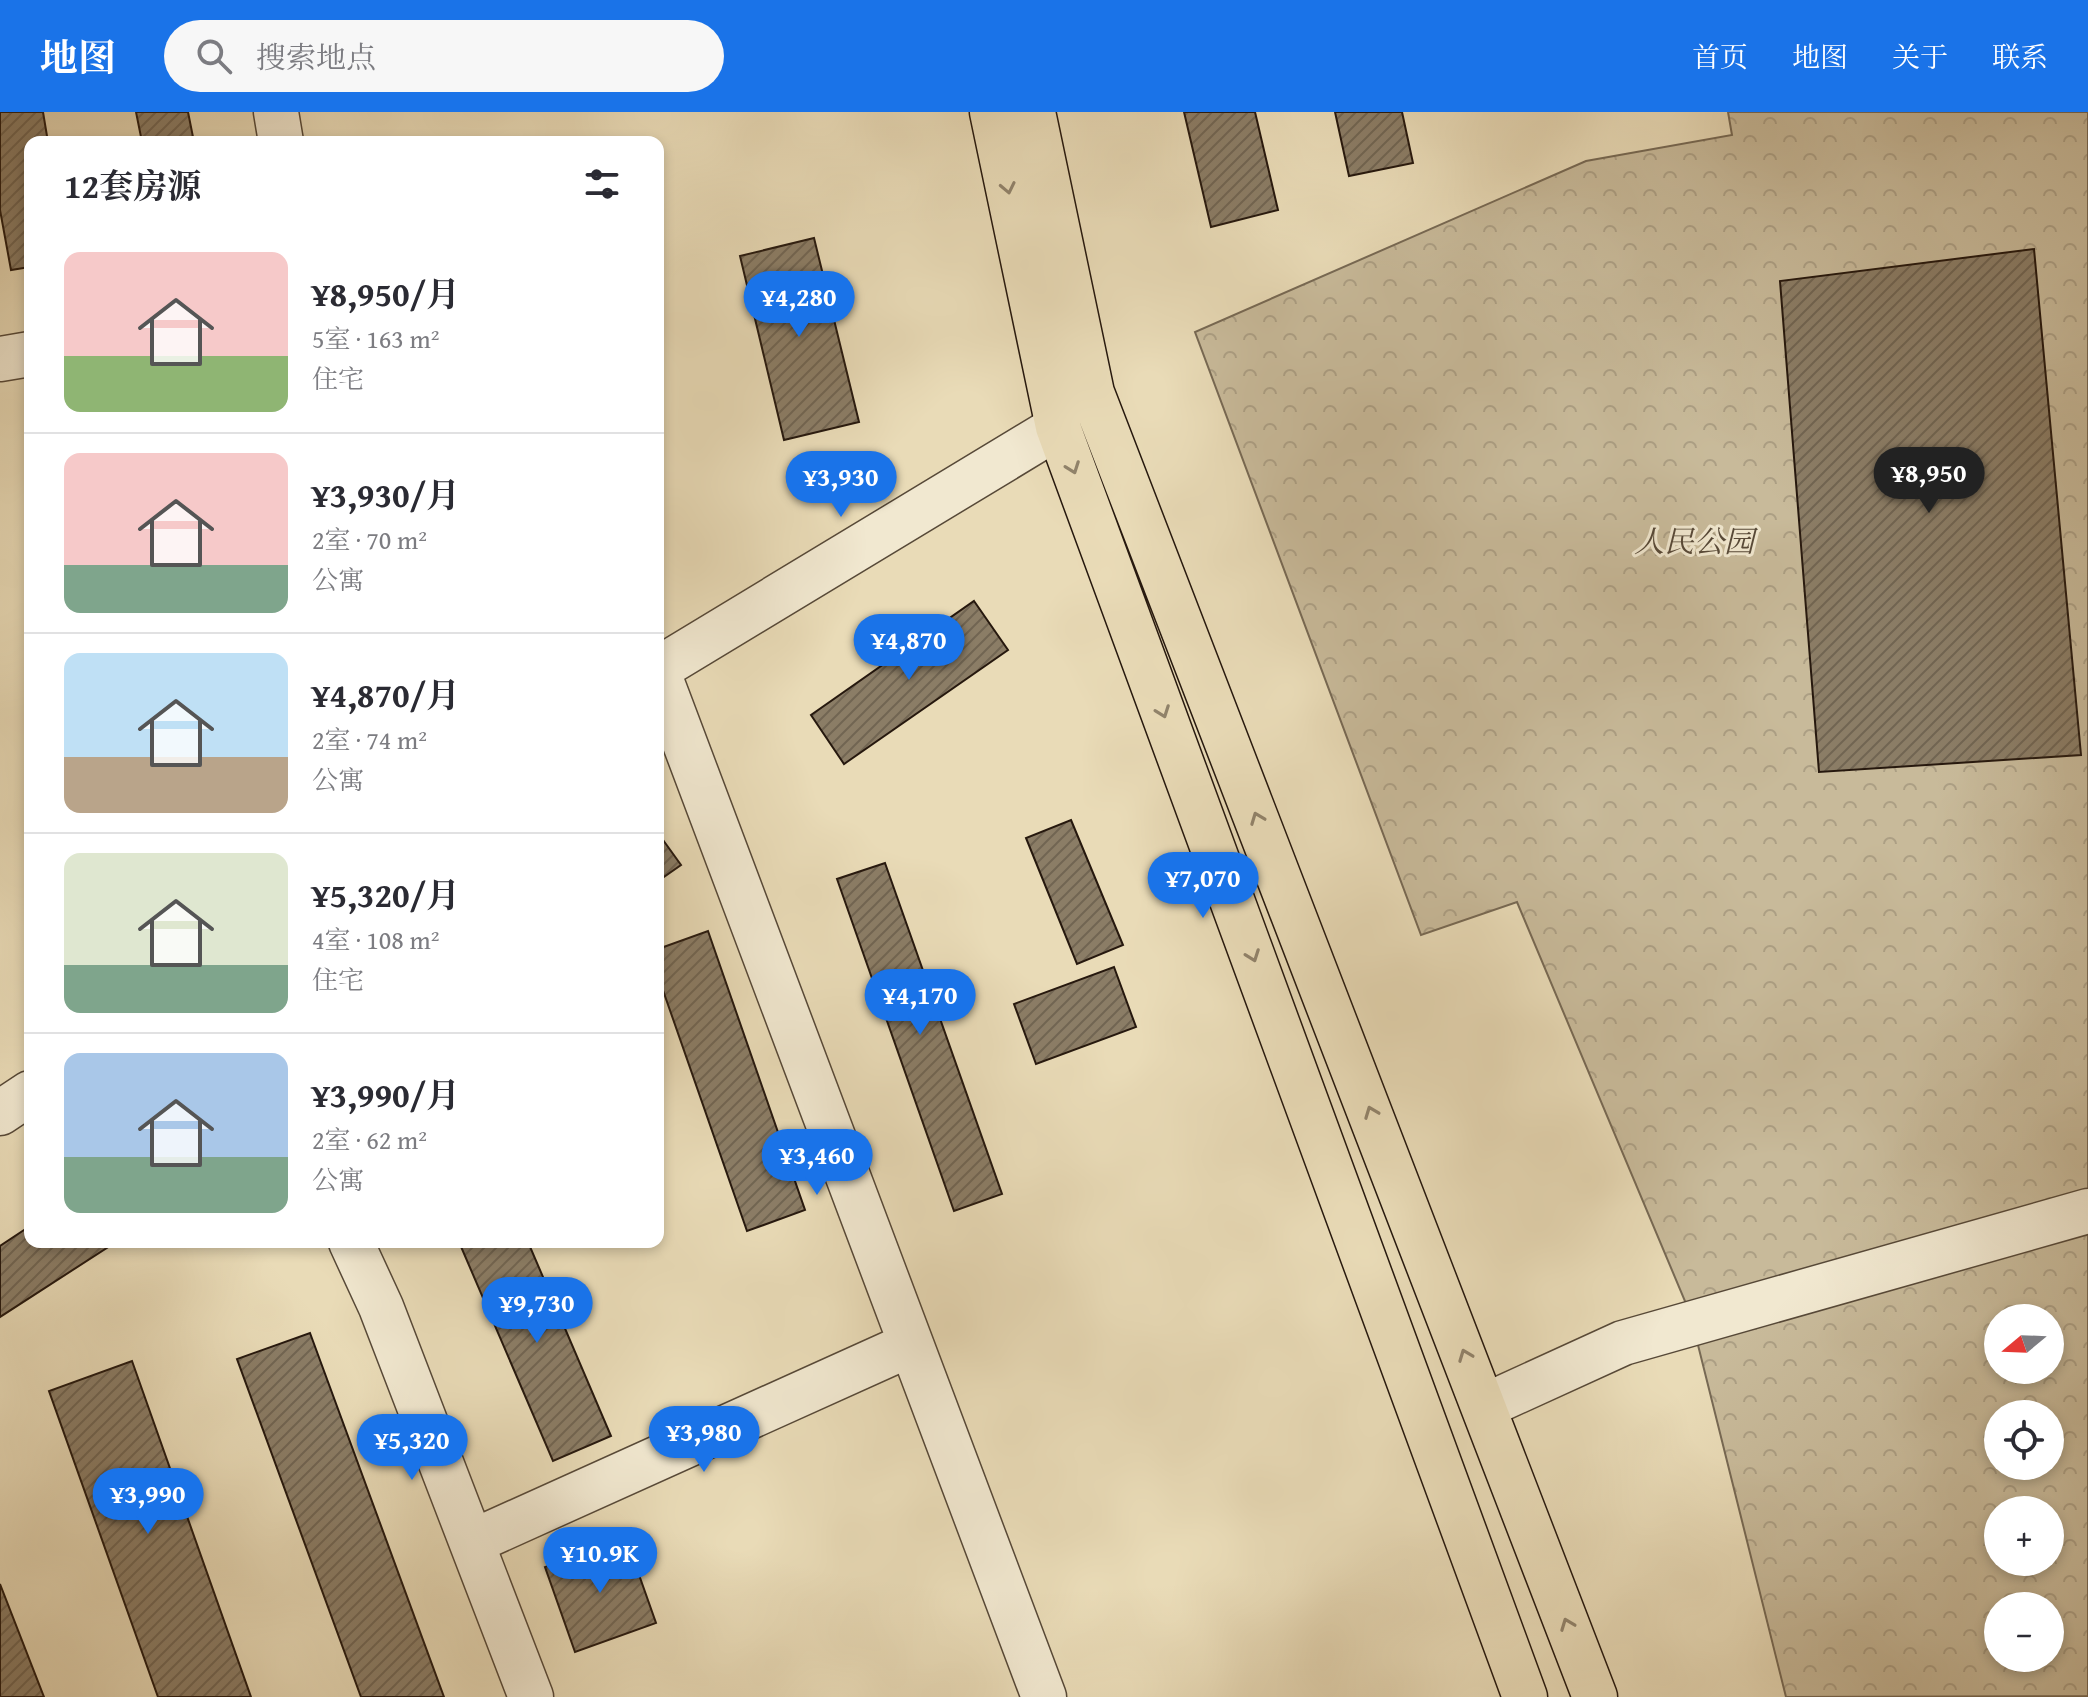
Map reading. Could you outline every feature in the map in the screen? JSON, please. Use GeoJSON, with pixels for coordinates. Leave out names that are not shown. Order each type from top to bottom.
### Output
{"type":"FeatureCollection","features":[{"type":"Feature","properties":{"kind":"main road"},"geometry":{"type":"LineString","coordinates":[[992,112],[1058,427],[1525,1697]]}},
{"type":"Feature","properties":{"kind":"main road"},"geometry":{"type":"LineString","coordinates":[[1033,112],[1092,393],[1595,1697]]}},
{"type":"Feature","properties":{"kind":"street"},"geometry":{"type":"LineString","coordinates":[[276,112],[280,136]]}},
{"type":"Feature","properties":{"kind":"street"},"geometry":{"type":"LineString","coordinates":[[0,359],[24,355]]}},
{"type":"Feature","properties":{"kind":"street"},"geometry":{"type":"LineString","coordinates":[[664,666],[1058,427]]}},
{"type":"Feature","properties":{"kind":"street"},"geometry":{"type":"LineString","coordinates":[[664,686],[909,1345],[1044,1697]]}},
{"type":"Feature","properties":{"kind":"street"},"geometry":{"type":"LineString","coordinates":[[0,1113],[24,1097]]}},
{"type":"Feature","properties":{"kind":"street"},"geometry":{"type":"LineString","coordinates":[[1485,1406],[1623,1343],[2088,1211]]}},
{"type":"Feature","properties":{"kind":"street"},"geometry":{"type":"LineString","coordinates":[[354,1248],[381,1307],[531,1697]]}},
{"type":"Feature","properties":{"kind":"street"},"geometry":{"type":"LineString","coordinates":[[472,1542],[909,1345]]}},
{"type":"Feature","properties":{"kind":"green space","name":"人民公园"},"geometry":{"type":"Polygon","coordinates":[[[1728,112],[2088,112],[2088,1696],[1786,1697],[1690,1313],[1517,902],[1421,935],[1195,332],[1586,161],[1732,135],[1728,112]]]}},
{"type":"Feature","properties":{"kind":"building"},"geometry":{"type":"Polygon","coordinates":[[[0,112],[43,112],[47,136],[24,136],[24,268],[11,270],[0,210],[0,112]]]}},
{"type":"Feature","properties":{"kind":"building"},"geometry":{"type":"Polygon","coordinates":[[[136,112],[188,112],[193,136],[141,136],[136,112]]]}},
{"type":"Feature","properties":{"kind":"building"},"geometry":{"type":"Polygon","coordinates":[[[1184,112],[1255,112],[1278,210],[1211,227],[1184,112]]]}},
{"type":"Feature","properties":{"kind":"building"},"geometry":{"type":"Polygon","coordinates":[[[1335,112],[1402,112],[1413,163],[1349,176],[1335,112]]]}},
{"type":"Feature","properties":{"kind":"building"},"geometry":{"type":"Polygon","coordinates":[[[814,238],[859,422],[784,440],[740,256],[814,238]]]}},
{"type":"Feature","properties":{"kind":"building"},"geometry":{"type":"Polygon","coordinates":[[[2034,249],[2081,755],[1819,772],[1780,281],[2034,249]]]}},
{"type":"Feature","properties":{"kind":"building"},"geometry":{"type":"Polygon","coordinates":[[[974,601],[1008,650],[844,764],[811,715],[974,601]]]}},
{"type":"Feature","properties":{"kind":"building"},"geometry":{"type":"Polygon","coordinates":[[[1071,820],[1123,945],[1077,964],[1026,838],[1071,820]]]}},
{"type":"Feature","properties":{"kind":"building"},"geometry":{"type":"Polygon","coordinates":[[[664,841],[681,865],[664,877],[664,841]]]}},
{"type":"Feature","properties":{"kind":"building"},"geometry":{"type":"Polygon","coordinates":[[[885,863],[1002,1194],[954,1211],[837,879],[885,863]]]}},
{"type":"Feature","properties":{"kind":"building"},"geometry":{"type":"Polygon","coordinates":[[[708,931],[805,1210],[747,1231],[664,993],[664,947],[708,931]]]}},
{"type":"Feature","properties":{"kind":"building"},"geometry":{"type":"Polygon","coordinates":[[[1114,967],[1136,1027],[1036,1064],[1014,1004],[1114,967]]]}},
{"type":"Feature","properties":{"kind":"building"},"geometry":{"type":"Polygon","coordinates":[[[24,1230],[24,1248],[107,1248],[0,1317],[0,1246],[24,1230]]]}},
{"type":"Feature","properties":{"kind":"building"},"geometry":{"type":"Polygon","coordinates":[[[462,1248],[531,1248],[611,1436],[553,1461],[462,1248]]]}},
{"type":"Feature","properties":{"kind":"building"},"geometry":{"type":"Polygon","coordinates":[[[310,1333],[444,1697],[361,1697],[237,1359],[310,1333]]]}},
{"type":"Feature","properties":{"kind":"building"},"geometry":{"type":"Polygon","coordinates":[[[132,1361],[251,1697],[158,1697],[49,1391],[132,1361]]]}},
{"type":"Feature","properties":{"kind":"building"},"geometry":{"type":"Polygon","coordinates":[[[626,1538],[656,1623],[575,1652],[545,1567],[626,1538]]]}},
{"type":"Feature","properties":{"kind":"building"},"geometry":{"type":"Polygon","coordinates":[[[0,1584],[44,1697],[0,1697],[0,1584]]]}}]}
